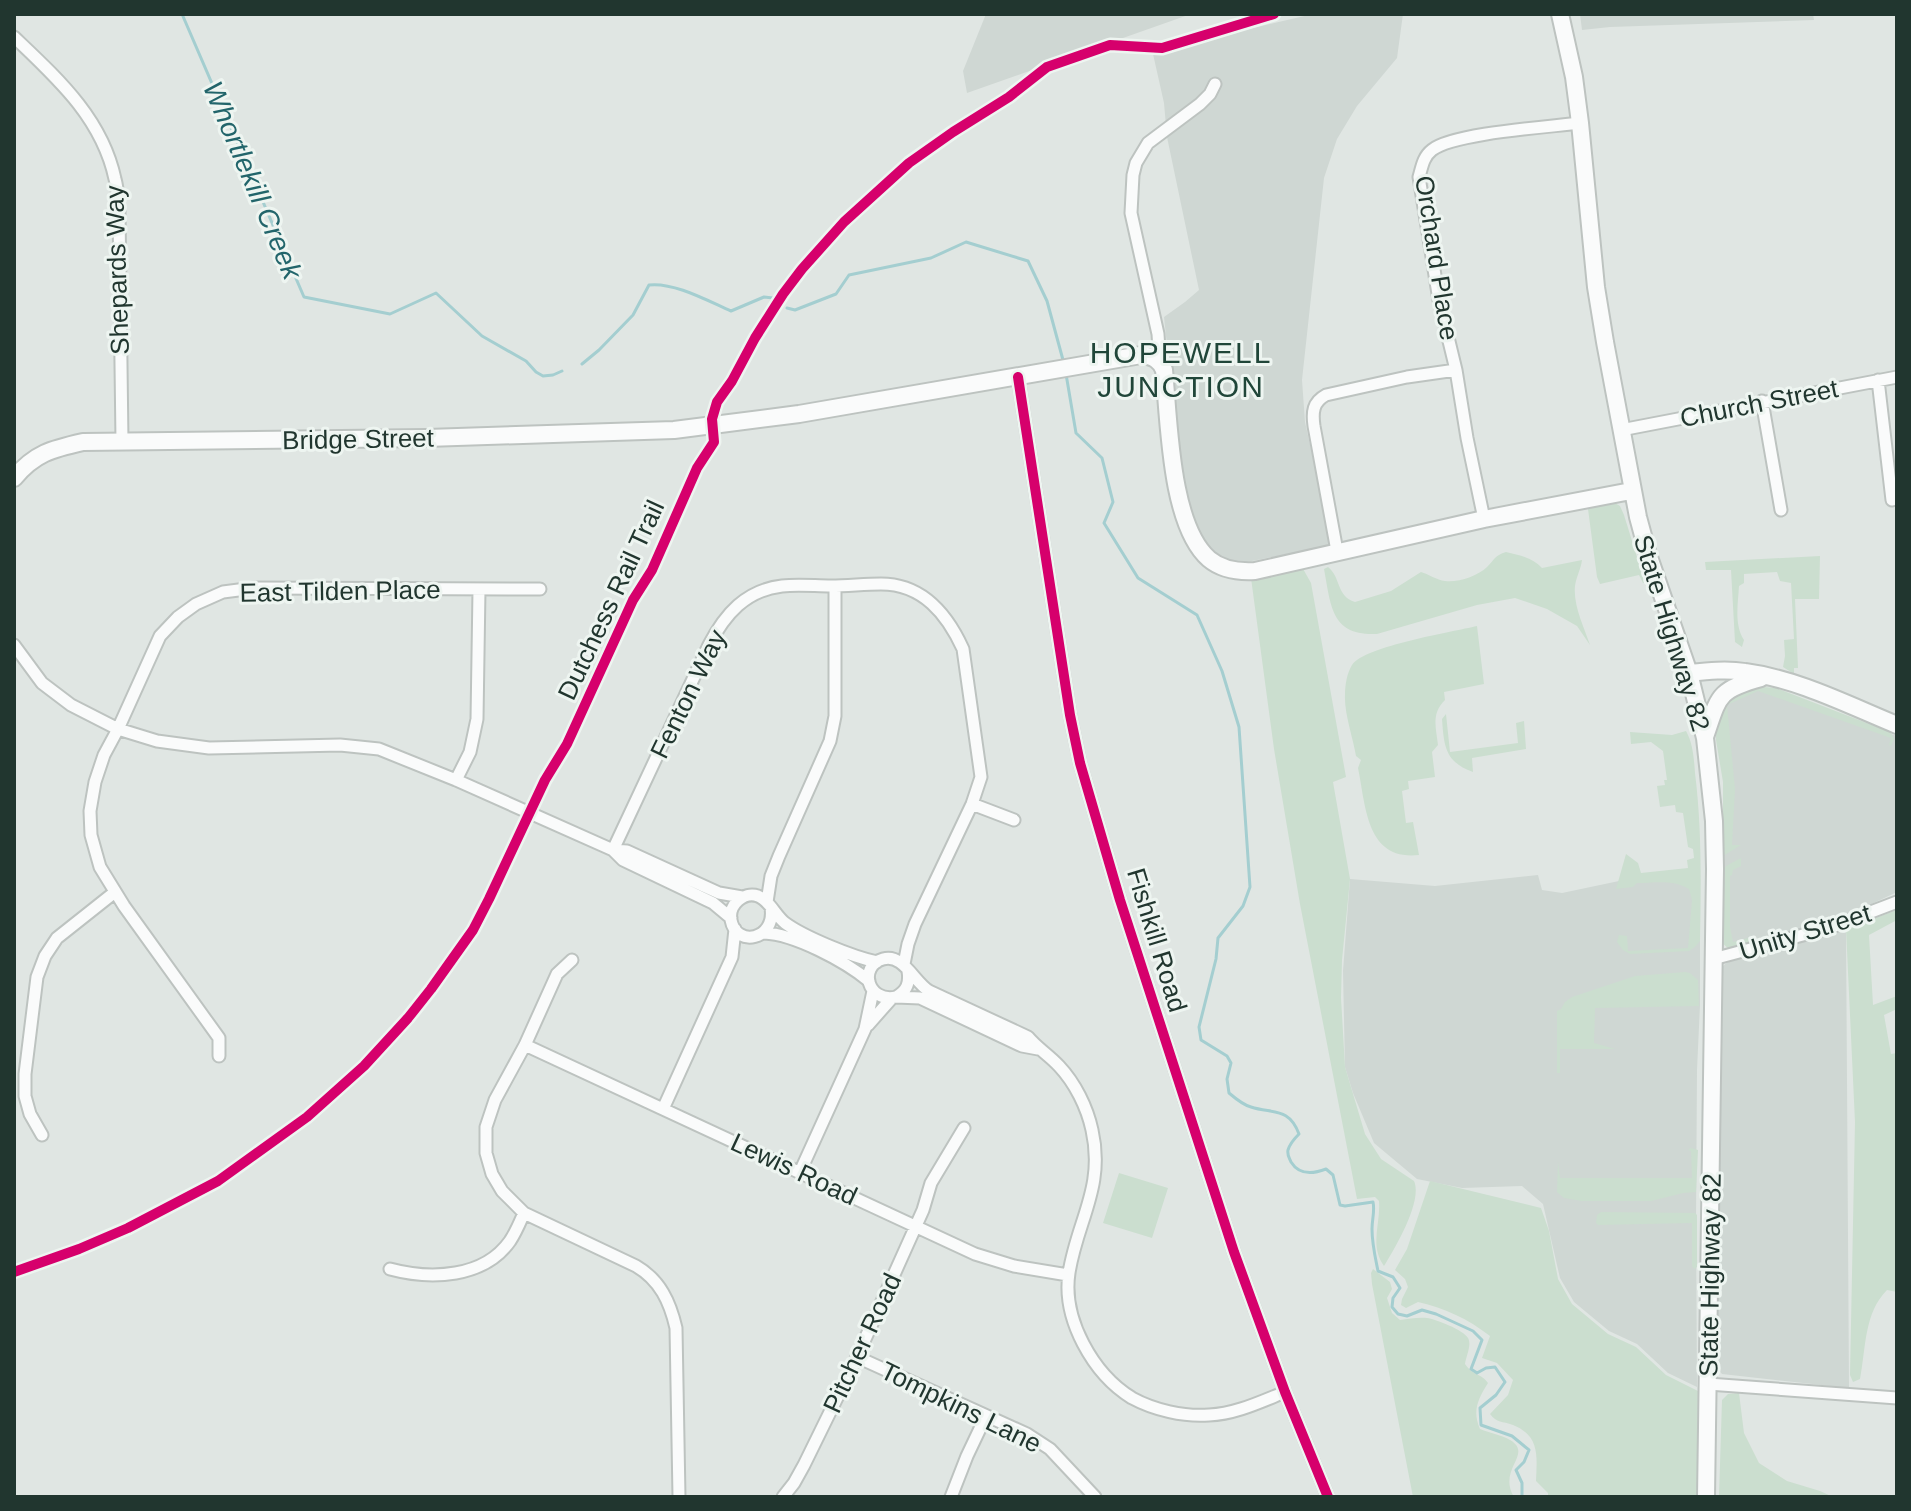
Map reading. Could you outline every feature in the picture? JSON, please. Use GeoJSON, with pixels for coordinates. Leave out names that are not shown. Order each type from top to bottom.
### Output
{"type":"FeatureCollection","features":[{"type":"Feature","properties":{"kind":"main road","name":"State Highway 82"},"geometry":{"type":"LineString","coordinates":[[1560,14],[1574,77],[1596,287],[1631,491],[1648,554],[1689,673],[1705,738],[1714,821],[1713,1111],[1706,1497]]}},
{"type":"Feature","properties":{"kind":"main road","name":"Bridge Street"},"geometry":{"type":"LineString","coordinates":[[14,478],[35,457],[83,442],[427,438],[674,430],[815,411],[1141,355],[1155,359]]}},
{"type":"Feature","properties":{"kind":"main road"},"geometry":{"type":"LineString","coordinates":[[1155,359],[1164,370],[1181,507],[1189,530],[1207,558],[1220,567],[1246,572],[1484,519],[1631,491]]}},
{"type":"Feature","properties":{"kind":"main road"},"geometry":{"type":"LineString","coordinates":[[1689,673],[1742,671],[1768,676],[1897,725]]}},
{"type":"Feature","properties":{"kind":"main road"},"geometry":{"type":"LineString","coordinates":[[1705,738],[1723,694],[1731,687],[1768,676]]}},
{"type":"Feature","properties":{"kind":"street","name":"Shepards Way"},"geometry":{"type":"LineString","coordinates":[[14,37],[79,103],[94,126],[115,178],[119,210],[122,441]]}},
{"type":"Feature","properties":{"kind":"street"},"geometry":{"type":"LineString","coordinates":[[1155,359],[1159,350],[1156,323],[1131,213],[1136,163],[1148,143],[1200,104],[1215,84]]}},
{"type":"Feature","properties":{"kind":"street","name":"Orchard Place"},"geometry":{"type":"LineString","coordinates":[[1484,519],[1456,370],[1439,300],[1419,177],[1423,161],[1430,151],[1441,144],[1580,123]]}},
{"type":"Feature","properties":{"kind":"street"},"geometry":{"type":"LineString","coordinates":[[1337,551],[1314,426],[1315,405],[1326,395],[1456,370]]}},
{"type":"Feature","properties":{"kind":"street","name":"Fishkill Road"},"geometry":{"type":"LineString","coordinates":[[1018,377],[1080,763],[1120,900],[1225,1226],[1285,1392],[1328,1497]]}},
{"type":"Feature","properties":{"kind":"street","name":"Church Street"},"geometry":{"type":"LineString","coordinates":[[1621,430],[1897,377]]}},
{"type":"Feature","properties":{"kind":"street"},"geometry":{"type":"LineString","coordinates":[[1878,380],[1892,500]]}},
{"type":"Feature","properties":{"kind":"street"},"geometry":{"type":"LineString","coordinates":[[1762,401],[1781,510]]}},
{"type":"Feature","properties":{"kind":"street","name":"Fenton Way"},"geometry":{"type":"LineString","coordinates":[[613,850],[709,645],[732,609],[755,592],[782,586],[884,584],[908,589],[928,600],[944,615],[963,649],[981,777],[972,804],[915,924],[908,944],[906,968]]}},
{"type":"Feature","properties":{"kind":"street"},"geometry":{"type":"LineString","coordinates":[[732,957],[771,924],[771,876],[830,741],[835,716],[835,586]]}},
{"type":"Feature","properties":{"kind":"street","name":"East Tilden Place"},"geometry":{"type":"LineString","coordinates":[[219,1056],[219,1038],[115,892],[100,867],[91,835],[90,811],[104,755],[160,636],[196,604],[223,592],[254,588],[540,589]]}},
{"type":"Feature","properties":{"kind":"street"},"geometry":{"type":"LineString","coordinates":[[456,780],[470,752],[477,719],[479,590]]}},
{"type":"Feature","properties":{"kind":"street"},"geometry":{"type":"LineString","coordinates":[[14,645],[42,683],[71,705],[118,729],[157,741],[209,748],[340,745],[379,749],[613,850],[627,851],[719,893],[760,897],[784,922],[798,931],[852,955],[898,960],[929,991],[1028,1037],[1069,1078],[1083,1103],[1092,1129],[1096,1159],[1094,1188],[1068,1275],[1071,1313],[1080,1340],[1110,1381],[1133,1398],[1184,1414],[1209,1415],[1242,1409],[1285,1392]]}},
{"type":"Feature","properties":{"kind":"street"},"geometry":{"type":"LineString","coordinates":[[972,804],[1014,820]]}},
{"type":"Feature","properties":{"kind":"street"},"geometry":{"type":"LineString","coordinates":[[613,850],[623,860],[713,903],[743,935],[783,936],[850,966],[881,997],[920,998],[1022,1046],[1038,1049]]}},
{"type":"Feature","properties":{"kind":"street"},"geometry":{"type":"LineString","coordinates":[[663,1109],[732,957],[733,906],[765,876],[779,856]]}},
{"type":"Feature","properties":{"kind":"street"},"geometry":{"type":"LineString","coordinates":[[42,1135],[30,1114],[25,1096],[37,977],[45,956],[57,938],[115,892]]}},
{"type":"Feature","properties":{"kind":"street","name":"Unity Street"},"geometry":{"type":"LineString","coordinates":[[1713,959],[1829,928],[1897,902]]}},
{"type":"Feature","properties":{"kind":"street","name":"Fenton Way"},"geometry":{"type":"LineString","coordinates":[[882,960],[901,943],[915,924]]}},
{"type":"Feature","properties":{"kind":"street"},"geometry":{"type":"LineString","coordinates":[[572,960],[557,974],[525,1045],[489,1113],[486,1153],[502,1191],[524,1213],[636,1266],[661,1288],[676,1328],[679,1497]]}},
{"type":"Feature","properties":{"kind":"street"},"geometry":{"type":"LineString","coordinates":[[865,1029],[870,970],[882,960]]}},
{"type":"Feature","properties":{"kind":"street"},"geometry":{"type":"LineString","coordinates":[[800,1172],[865,1029],[878,1012],[907,987],[909,979],[906,968]]}},
{"type":"Feature","properties":{"kind":"street","name":"Lewis Road"},"geometry":{"type":"LineString","coordinates":[[525,1045],[975,1254],[1014,1266],[1068,1275]]}},
{"type":"Feature","properties":{"kind":"street","name":"Pitcher Road"},"geometry":{"type":"LineString","coordinates":[[783,1497],[804,1465],[857,1357],[915,1227],[931,1183],[964,1128]]}},
{"type":"Feature","properties":{"kind":"street"},"geometry":{"type":"LineString","coordinates":[[390,1269],[415,1274],[449,1274],[487,1263],[510,1242],[524,1213]]}},
{"type":"Feature","properties":{"kind":"street","name":"Tompkins Lane"},"geometry":{"type":"LineString","coordinates":[[857,1357],[1027,1434],[1050,1449],[1095,1497]]}},
{"type":"Feature","properties":{"kind":"street"},"geometry":{"type":"LineString","coordinates":[[1708,1384],[1897,1398]]}},
{"type":"Feature","properties":{"kind":"street"},"geometry":{"type":"LineString","coordinates":[[951,1497],[986,1416]]}},
{"type":"Feature","properties":{"kind":"shaded area"},"geometry":{"type":"Polygon","coordinates":[[[986,14],[1191,14],[967,93],[963,71],[986,14]]]}},
{"type":"Feature","properties":{"kind":"shaded area"},"geometry":{"type":"Polygon","coordinates":[[[1313,14],[1403,14],[1397,58],[1357,106],[1337,139],[1324,178],[1302,380],[1305,422],[1332,545],[1247,562],[1226,561],[1208,552],[1188,509],[1180,467],[1164,317],[1199,290],[1153,54],[1313,14]]]}},
{"type":"Feature","properties":{"kind":"shaded area"},"geometry":{"type":"Polygon","coordinates":[[[1580,14],[1813,14],[1814,20],[1582,30],[1580,14]]]}},
{"type":"Feature","properties":{"kind":"shaded area"},"geometry":{"type":"Polygon","coordinates":[[[1754,688],[1897,736],[1897,892],[1863,908],[1809,926],[1747,943],[1723,942],[1723,854],[1727,799],[1723,704],[1754,688]]]}},
{"type":"Feature","properties":{"kind":"shaded area"},"geometry":{"type":"Polygon","coordinates":[[[1700,871],[1697,1387],[1668,1373],[1637,1344],[1609,1331],[1574,1302],[1560,1278],[1543,1204],[1522,1186],[1462,1188],[1417,1179],[1374,1143],[1345,1067],[1343,971],[1350,879],[1435,886],[1538,875],[1542,890],[1562,893],[1638,877],[1700,871]]]}},
{"type":"Feature","properties":{"kind":"shaded area"},"geometry":{"type":"Polygon","coordinates":[[[1846,927],[1849,1388],[1722,1374],[1717,1368],[1721,969],[1733,960],[1846,927]]]}},
{"type":"Feature","properties":{"kind":"green space"},"geometry":{"type":"Polygon","coordinates":[[[1615,503],[1624,515],[1645,583],[1639,575],[1600,584],[1597,577],[1588,509],[1615,503]]]}},
{"type":"Feature","properties":{"kind":"green space"},"geometry":{"type":"Polygon","coordinates":[[[1506,552],[1530,559],[1542,568],[1582,560],[1575,593],[1590,645],[1577,626],[1547,609],[1515,598],[1477,605],[1377,634],[1350,630],[1336,616],[1324,569],[1328,567],[1332,571],[1342,591],[1355,602],[1391,591],[1421,572],[1445,581],[1467,578],[1506,552]]]}},
{"type":"Feature","properties":{"kind":"green space"},"geometry":{"type":"Polygon","coordinates":[[[1820,556],[1819,599],[1795,599],[1798,668],[1794,668],[1794,674],[1783,667],[1784,640],[1794,639],[1791,583],[1780,581],[1777,572],[1744,574],[1744,583],[1739,586],[1737,614],[1744,640],[1742,647],[1735,642],[1731,570],[1706,570],[1705,562],[1820,556]]]}},
{"type":"Feature","properties":{"kind":"green space"},"geometry":{"type":"Polygon","coordinates":[[[1302,567],[1311,583],[1346,777],[1333,782],[1350,879],[1342,960],[1345,1067],[1365,1134],[1381,1159],[1414,1181],[1416,1190],[1406,1224],[1384,1266],[1376,1242],[1379,1201],[1375,1197],[1357,1199],[1300,904],[1274,749],[1251,578],[1302,567]]]}},
{"type":"Feature","properties":{"kind":"green space"},"geometry":{"type":"Polygon","coordinates":[[[1477,626],[1484,684],[1444,692],[1445,700],[1436,716],[1438,745],[1432,752],[1435,777],[1408,781],[1409,789],[1402,791],[1406,823],[1413,822],[1419,855],[1401,855],[1379,840],[1367,814],[1358,768],[1361,760],[1356,756],[1346,710],[1345,687],[1349,672],[1360,658],[1374,652],[1477,626]]]}},
{"type":"Feature","properties":{"kind":"green space"},"geometry":{"type":"Polygon","coordinates":[[[1752,686],[1776,688],[1890,732],[1894,739],[1891,746],[1891,738],[1758,691],[1727,705],[1735,789],[1732,845],[1741,845],[1723,856],[1723,782],[1715,721],[1723,700],[1752,686]]]}},
{"type":"Feature","properties":{"kind":"green space"},"geometry":{"type":"Polygon","coordinates":[[[1446,714],[1450,752],[1518,743],[1516,723],[1524,721],[1526,749],[1472,758],[1473,772],[1457,763],[1448,752],[1442,719],[1446,714]]]}},
{"type":"Feature","properties":{"kind":"green space"},"geometry":{"type":"Polygon","coordinates":[[[1686,731],[1693,751],[1699,815],[1700,941],[1689,951],[1630,954],[1617,942],[1619,935],[1627,936],[1628,951],[1688,948],[1692,900],[1689,889],[1664,882],[1637,883],[1633,887],[1616,889],[1626,854],[1638,863],[1641,873],[1688,868],[1687,860],[1694,858],[1693,849],[1688,847],[1683,813],[1676,812],[1675,805],[1660,807],[1657,786],[1665,785],[1664,780],[1667,780],[1663,751],[1651,742],[1631,744],[1630,732],[1672,735],[1686,731]]]}},
{"type":"Feature","properties":{"kind":"green space"},"geometry":{"type":"Polygon","coordinates":[[[1741,858],[1741,866],[1733,870],[1730,876],[1730,927],[1733,942],[1752,937],[1750,944],[1729,949],[1721,942],[1722,871],[1741,858]]]}},
{"type":"Feature","properties":{"kind":"green space"},"geometry":{"type":"Polygon","coordinates":[[[1897,910],[1897,920],[1869,935],[1873,1005],[1897,996],[1897,1009],[1884,1015],[1891,1054],[1897,1053],[1897,1292],[1887,1290],[1874,1309],[1860,1379],[1853,1382],[1850,1375],[1855,1122],[1846,929],[1897,910]]]}},
{"type":"Feature","properties":{"kind":"green space"},"geometry":{"type":"Polygon","coordinates":[[[1685,972],[1698,980],[1699,1006],[1595,1008],[1594,1043],[1615,1049],[1560,1049],[1560,1073],[1557,1073],[1557,1011],[1565,1002],[1635,976],[1685,972]]]}},
{"type":"Feature","properties":{"kind":"green space"},"geometry":{"type":"Polygon","coordinates":[[[1688,1150],[1698,1150],[1696,1192],[1651,1201],[1581,1201],[1564,1198],[1557,1192],[1558,1162],[1560,1178],[1692,1178],[1691,1151],[1688,1150]]]}},
{"type":"Feature","properties":{"kind":"green space"},"geometry":{"type":"Polygon","coordinates":[[[1119,1173],[1168,1188],[1152,1238],[1103,1223],[1119,1173]]]}},
{"type":"Feature","properties":{"kind":"green space"},"geometry":{"type":"Polygon","coordinates":[[[1430,1181],[1541,1208],[1549,1231],[1558,1279],[1572,1304],[1608,1334],[1636,1347],[1666,1375],[1698,1391],[1697,1497],[1548,1497],[1536,1481],[1535,1448],[1528,1435],[1490,1414],[1508,1395],[1513,1380],[1497,1363],[1482,1358],[1490,1336],[1465,1319],[1438,1307],[1418,1302],[1406,1308],[1401,1305],[1408,1287],[1405,1279],[1395,1270],[1407,1249],[1430,1181]]]}},
{"type":"Feature","properties":{"kind":"green space"},"geometry":{"type":"Polygon","coordinates":[[[1601,1212],[1695,1213],[1697,1267],[1694,1269],[1692,1266],[1692,1223],[1598,1225],[1597,1215],[1601,1212]]]}},
{"type":"Feature","properties":{"kind":"green space"},"geometry":{"type":"Polygon","coordinates":[[[1373,1269],[1390,1282],[1392,1289],[1387,1298],[1392,1313],[1400,1320],[1431,1319],[1455,1328],[1468,1338],[1465,1364],[1488,1383],[1477,1405],[1480,1429],[1510,1440],[1518,1451],[1510,1478],[1514,1497],[1413,1497],[1372,1284],[1373,1269]]]}},
{"type":"Feature","properties":{"kind":"green space"},"geometry":{"type":"Polygon","coordinates":[[[1739,1393],[1744,1433],[1759,1463],[1787,1481],[1833,1497],[1719,1497],[1722,1400],[1728,1394],[1739,1393]]]}},
{"type":"Feature","properties":{"kind":"waterway","name":"Whortlekill Creek"},"geometry":{"type":"LineString","coordinates":[[182,14],[304,297],[390,314],[436,293],[482,336],[526,361],[536,372],[543,376],[562,371]]}},
{"type":"Feature","properties":{"kind":"waterway","name":"Whortlekill Creek"},"geometry":{"type":"LineString","coordinates":[[787,308],[795,310],[836,294],[849,275],[931,258],[966,242],[1028,261],[1047,301],[1063,360]]}},
{"type":"Feature","properties":{"kind":"waterway","name":"Whortlekill Creek"},"geometry":{"type":"LineString","coordinates":[[582,364],[633,315],[649,285],[680,289],[731,311],[764,297],[773,298]]}},
{"type":"Feature","properties":{"kind":"waterway","name":"Whortlekill Creek"},"geometry":{"type":"LineString","coordinates":[[1066,374],[1076,433],[1102,458],[1113,502],[1104,523],[1138,578],[1197,615],[1222,671],[1239,727],[1250,887],[1243,906],[1218,938],[1216,959],[1199,1027],[1201,1040],[1227,1056],[1231,1063],[1227,1079],[1229,1093],[1248,1106],[1285,1115],[1295,1125],[1299,1134],[1288,1152],[1294,1166],[1307,1172],[1326,1169],[1333,1175],[1340,1205],[1373,1202],[1373,1240],[1378,1271],[1393,1277],[1400,1288],[1393,1298],[1392,1307],[1398,1314],[1407,1316],[1422,1310],[1436,1314],[1473,1331],[1482,1340],[1471,1369],[1477,1373],[1495,1367],[1505,1382],[1496,1395],[1480,1408],[1481,1425],[1512,1436],[1529,1450],[1516,1470],[1522,1483],[1522,1497]]}},
{"type":"Feature","properties":{"kind":"cycle path","name":"Dutchess Rail Trail"},"geometry":{"type":"LineString","coordinates":[[14,1272],[128,1228],[218,1181],[307,1117],[364,1066],[431,989],[473,930],[545,780],[567,744],[633,600],[652,570],[697,468],[714,442],[712,419],[717,402],[783,294],[844,222],[909,163],[1009,97],[1047,67],[1110,45],[1162,48],[1274,14]]}},
{"type":"Feature","properties":{"kind":"cycle path"},"geometry":{"type":"LineString","coordinates":[[1018,377],[1080,763],[1120,900],[1234,1252],[1285,1392],[1328,1497]]}},
{"type":"Feature","properties":{"kind":"district","name":"HOPEWELL JUNCTION"},"geometry":{"type":"Point","coordinates":[1181,370]}}]}
